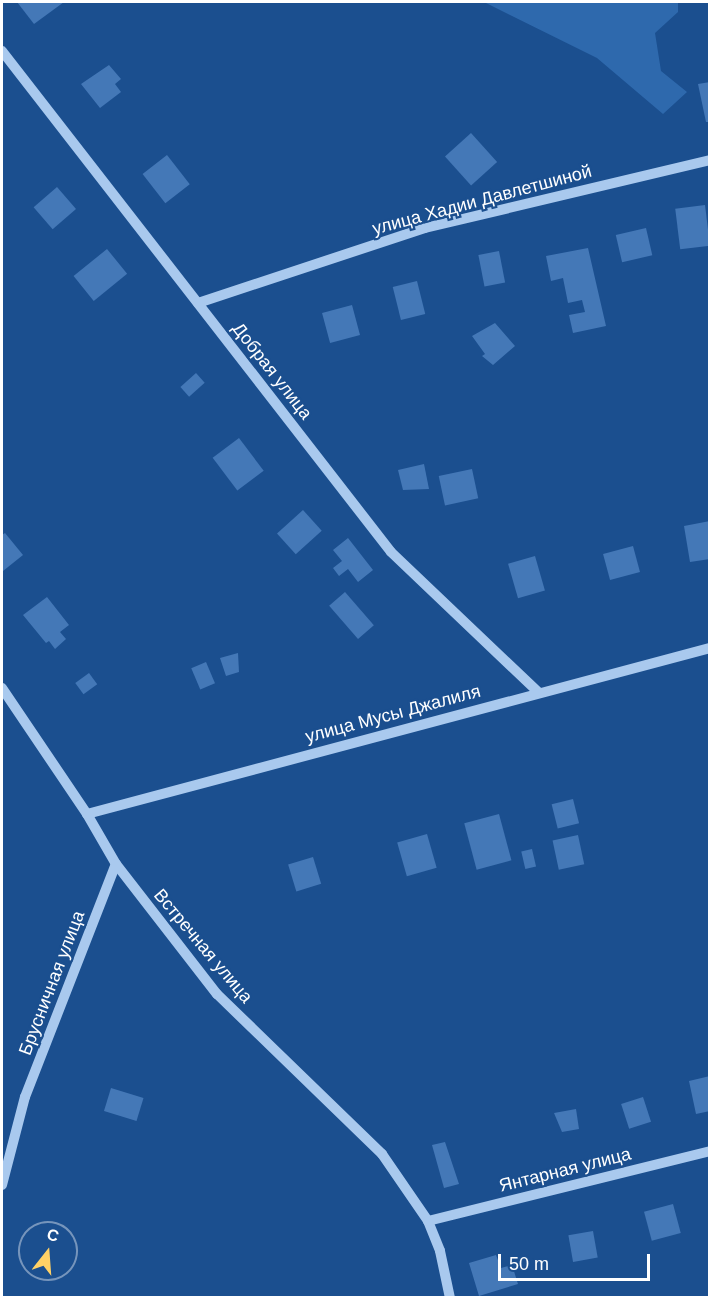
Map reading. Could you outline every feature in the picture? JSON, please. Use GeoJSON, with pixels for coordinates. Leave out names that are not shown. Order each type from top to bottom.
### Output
{"type":"FeatureCollection","features":[{"type":"Feature","properties":{"kind":"street","name":"Добрая улица"},"geometry":{"type":"LineString","coordinates":[[2,51],[391,552],[538,692]]}},
{"type":"Feature","properties":{"kind":"street","name":"улица Хадии Давлетшиной"},"geometry":{"type":"LineString","coordinates":[[198,303],[425,228],[710,160]]}},
{"type":"Feature","properties":{"kind":"street","name":"улица Мусы Джалиля"},"geometry":{"type":"LineString","coordinates":[[87,814],[710,648]]}},
{"type":"Feature","properties":{"kind":"street","name":"Встречная улица"},"geometry":{"type":"LineString","coordinates":[[2,688],[87,814],[116,864],[217,994],[382,1154],[428,1221],[440,1251],[450,1298]]}},
{"type":"Feature","properties":{"kind":"street","name":"Брусничная улица"},"geometry":{"type":"LineString","coordinates":[[2,1185],[25,1097],[116,864]]}},
{"type":"Feature","properties":{"kind":"street","name":"Янтарная улица"},"geometry":{"type":"LineString","coordinates":[[428,1221],[710,1151]]}},
{"type":"Feature","properties":{"kind":"shaded area"},"geometry":{"type":"Polygon","coordinates":[[[484,2],[678,2],[678,12],[655,33],[661,71],[687,92],[663,114],[597,58],[484,2]]]}},
{"type":"Feature","properties":{"kind":"building"},"geometry":{"type":"Polygon","coordinates":[[[17,2],[64,2],[34,24],[17,2]]]}},
{"type":"Feature","properties":{"kind":"building"},"geometry":{"type":"Polygon","coordinates":[[[109,65],[121,79],[115,84],[121,92],[100,108],[81,84],[109,65]]]}},
{"type":"Feature","properties":{"kind":"building"},"geometry":{"type":"Polygon","coordinates":[[[710,82],[710,122],[706,122],[698,84],[710,82]]]}},
{"type":"Feature","properties":{"kind":"building"},"geometry":{"type":"Polygon","coordinates":[[[471,133],[497,162],[471,185],[445,156],[471,133]]]}},
{"type":"Feature","properties":{"kind":"building"},"geometry":{"type":"Polygon","coordinates":[[[167,155],[190,184],[165,203],[143,174],[167,155]]]}},
{"type":"Feature","properties":{"kind":"building"},"geometry":{"type":"Polygon","coordinates":[[[57,187],[76,209],[53,229],[34,207],[57,187]]]}},
{"type":"Feature","properties":{"kind":"building"},"geometry":{"type":"Polygon","coordinates":[[[705,205],[710,246],[680,249],[675,209],[705,205]]]}},
{"type":"Feature","properties":{"kind":"building"},"geometry":{"type":"Polygon","coordinates":[[[646,228],[652,255],[622,262],[616,235],[646,228]]]}},
{"type":"Feature","properties":{"kind":"building"},"geometry":{"type":"Polygon","coordinates":[[[588,248],[606,326],[573,333],[569,315],[585,312],[582,300],[568,303],[563,278],[551,281],[546,256],[588,248]]]}},
{"type":"Feature","properties":{"kind":"building"},"geometry":{"type":"Polygon","coordinates":[[[107,249],[127,274],[94,301],[74,276],[107,249]]]}},
{"type":"Feature","properties":{"kind":"building"},"geometry":{"type":"Polygon","coordinates":[[[499,251],[505,282],[484,286],[478,255],[499,251]]]}},
{"type":"Feature","properties":{"kind":"building"},"geometry":{"type":"Polygon","coordinates":[[[417,281],[425,314],[401,320],[393,287],[417,281]]]}},
{"type":"Feature","properties":{"kind":"building"},"geometry":{"type":"Polygon","coordinates":[[[352,305],[360,335],[330,343],[322,313],[352,305]]]}},
{"type":"Feature","properties":{"kind":"building"},"geometry":{"type":"Polygon","coordinates":[[[495,323],[515,346],[493,365],[482,356],[485,354],[472,336],[495,323]]]}},
{"type":"Feature","properties":{"kind":"building"},"geometry":{"type":"Polygon","coordinates":[[[196,373],[205,383],[189,397],[180,387],[196,373]]]}},
{"type":"Feature","properties":{"kind":"building"},"geometry":{"type":"Polygon","coordinates":[[[239,438],[264,471],[237,491],[213,458],[239,438]]]}},
{"type":"Feature","properties":{"kind":"building"},"geometry":{"type":"Polygon","coordinates":[[[424,464],[429,489],[403,490],[398,470],[424,464]]]}},
{"type":"Feature","properties":{"kind":"building"},"geometry":{"type":"Polygon","coordinates":[[[472,469],[478,498],[445,505],[439,476],[472,469]]]}},
{"type":"Feature","properties":{"kind":"building"},"geometry":{"type":"Polygon","coordinates":[[[303,510],[322,531],[296,554],[277,533],[303,510]]]}},
{"type":"Feature","properties":{"kind":"building"},"geometry":{"type":"Polygon","coordinates":[[[710,521],[710,559],[690,562],[684,526],[710,521]]]}},
{"type":"Feature","properties":{"kind":"building"},"geometry":{"type":"Polygon","coordinates":[[[5,533],[23,555],[3,571],[2,535],[5,533]]]}},
{"type":"Feature","properties":{"kind":"building"},"geometry":{"type":"Polygon","coordinates":[[[348,538],[373,570],[358,582],[348,569],[339,576],[333,568],[342,561],[333,550],[348,538]]]}},
{"type":"Feature","properties":{"kind":"building"},"geometry":{"type":"Polygon","coordinates":[[[633,546],[640,572],[610,580],[603,554],[633,546]]]}},
{"type":"Feature","properties":{"kind":"building"},"geometry":{"type":"Polygon","coordinates":[[[535,556],[545,591],[518,598],[508,564],[535,556]]]}},
{"type":"Feature","properties":{"kind":"building"},"geometry":{"type":"Polygon","coordinates":[[[345,592],[374,625],[358,639],[329,606],[345,592]]]}},
{"type":"Feature","properties":{"kind":"building"},"geometry":{"type":"Polygon","coordinates":[[[47,597],[69,625],[60,632],[66,639],[55,649],[49,641],[46,643],[23,615],[47,597]]]}},
{"type":"Feature","properties":{"kind":"building"},"geometry":{"type":"Polygon","coordinates":[[[238,653],[239,672],[226,676],[220,658],[238,653]]]}},
{"type":"Feature","properties":{"kind":"building"},"geometry":{"type":"Polygon","coordinates":[[[206,662],[215,683],[200,689],[191,668],[206,662]]]}},
{"type":"Feature","properties":{"kind":"building"},"geometry":{"type":"Polygon","coordinates":[[[89,673],[97,684],[83,694],[75,683],[89,673]]]}},
{"type":"Feature","properties":{"kind":"building"},"geometry":{"type":"Polygon","coordinates":[[[573,799],[579,823],[558,829],[552,804],[573,799]]]}},
{"type":"Feature","properties":{"kind":"building"},"geometry":{"type":"Polygon","coordinates":[[[499,814],[511,860],[477,870],[464,823],[499,814]]]}},
{"type":"Feature","properties":{"kind":"building"},"geometry":{"type":"Polygon","coordinates":[[[427,834],[437,868],[407,876],[397,843],[427,834]]]}},
{"type":"Feature","properties":{"kind":"building"},"geometry":{"type":"Polygon","coordinates":[[[578,835],[584,864],[559,870],[553,840],[578,835]]]}},
{"type":"Feature","properties":{"kind":"building"},"geometry":{"type":"Polygon","coordinates":[[[532,849],[536,867],[525,869],[521,851],[532,849]]]}},
{"type":"Feature","properties":{"kind":"building"},"geometry":{"type":"Polygon","coordinates":[[[313,857],[321,884],[296,891],[288,865],[313,857]]]}},
{"type":"Feature","properties":{"kind":"building"},"geometry":{"type":"Polygon","coordinates":[[[710,1076],[710,1111],[696,1114],[689,1081],[710,1076]]]}},
{"type":"Feature","properties":{"kind":"building"},"geometry":{"type":"Polygon","coordinates":[[[111,1088],[144,1098],[136,1121],[104,1111],[111,1088]]]}},
{"type":"Feature","properties":{"kind":"building"},"geometry":{"type":"Polygon","coordinates":[[[643,1097],[651,1122],[629,1129],[621,1104],[643,1097]]]}},
{"type":"Feature","properties":{"kind":"building"},"geometry":{"type":"Polygon","coordinates":[[[576,1109],[579,1129],[562,1132],[554,1113],[576,1109]]]}},
{"type":"Feature","properties":{"kind":"building"},"geometry":{"type":"Polygon","coordinates":[[[445,1142],[459,1184],[444,1188],[432,1145],[445,1142]]]}},
{"type":"Feature","properties":{"kind":"building"},"geometry":{"type":"Polygon","coordinates":[[[673,1204],[681,1233],[652,1241],[644,1212],[673,1204]]]}},
{"type":"Feature","properties":{"kind":"building"},"geometry":{"type":"Polygon","coordinates":[[[593,1231],[598,1258],[573,1262],[568,1235],[593,1231]]]}},
{"type":"Feature","properties":{"kind":"building"},"geometry":{"type":"Polygon","coordinates":[[[496,1255],[501,1268],[512,1265],[518,1284],[479,1296],[469,1263],[496,1255]]]}}]}
